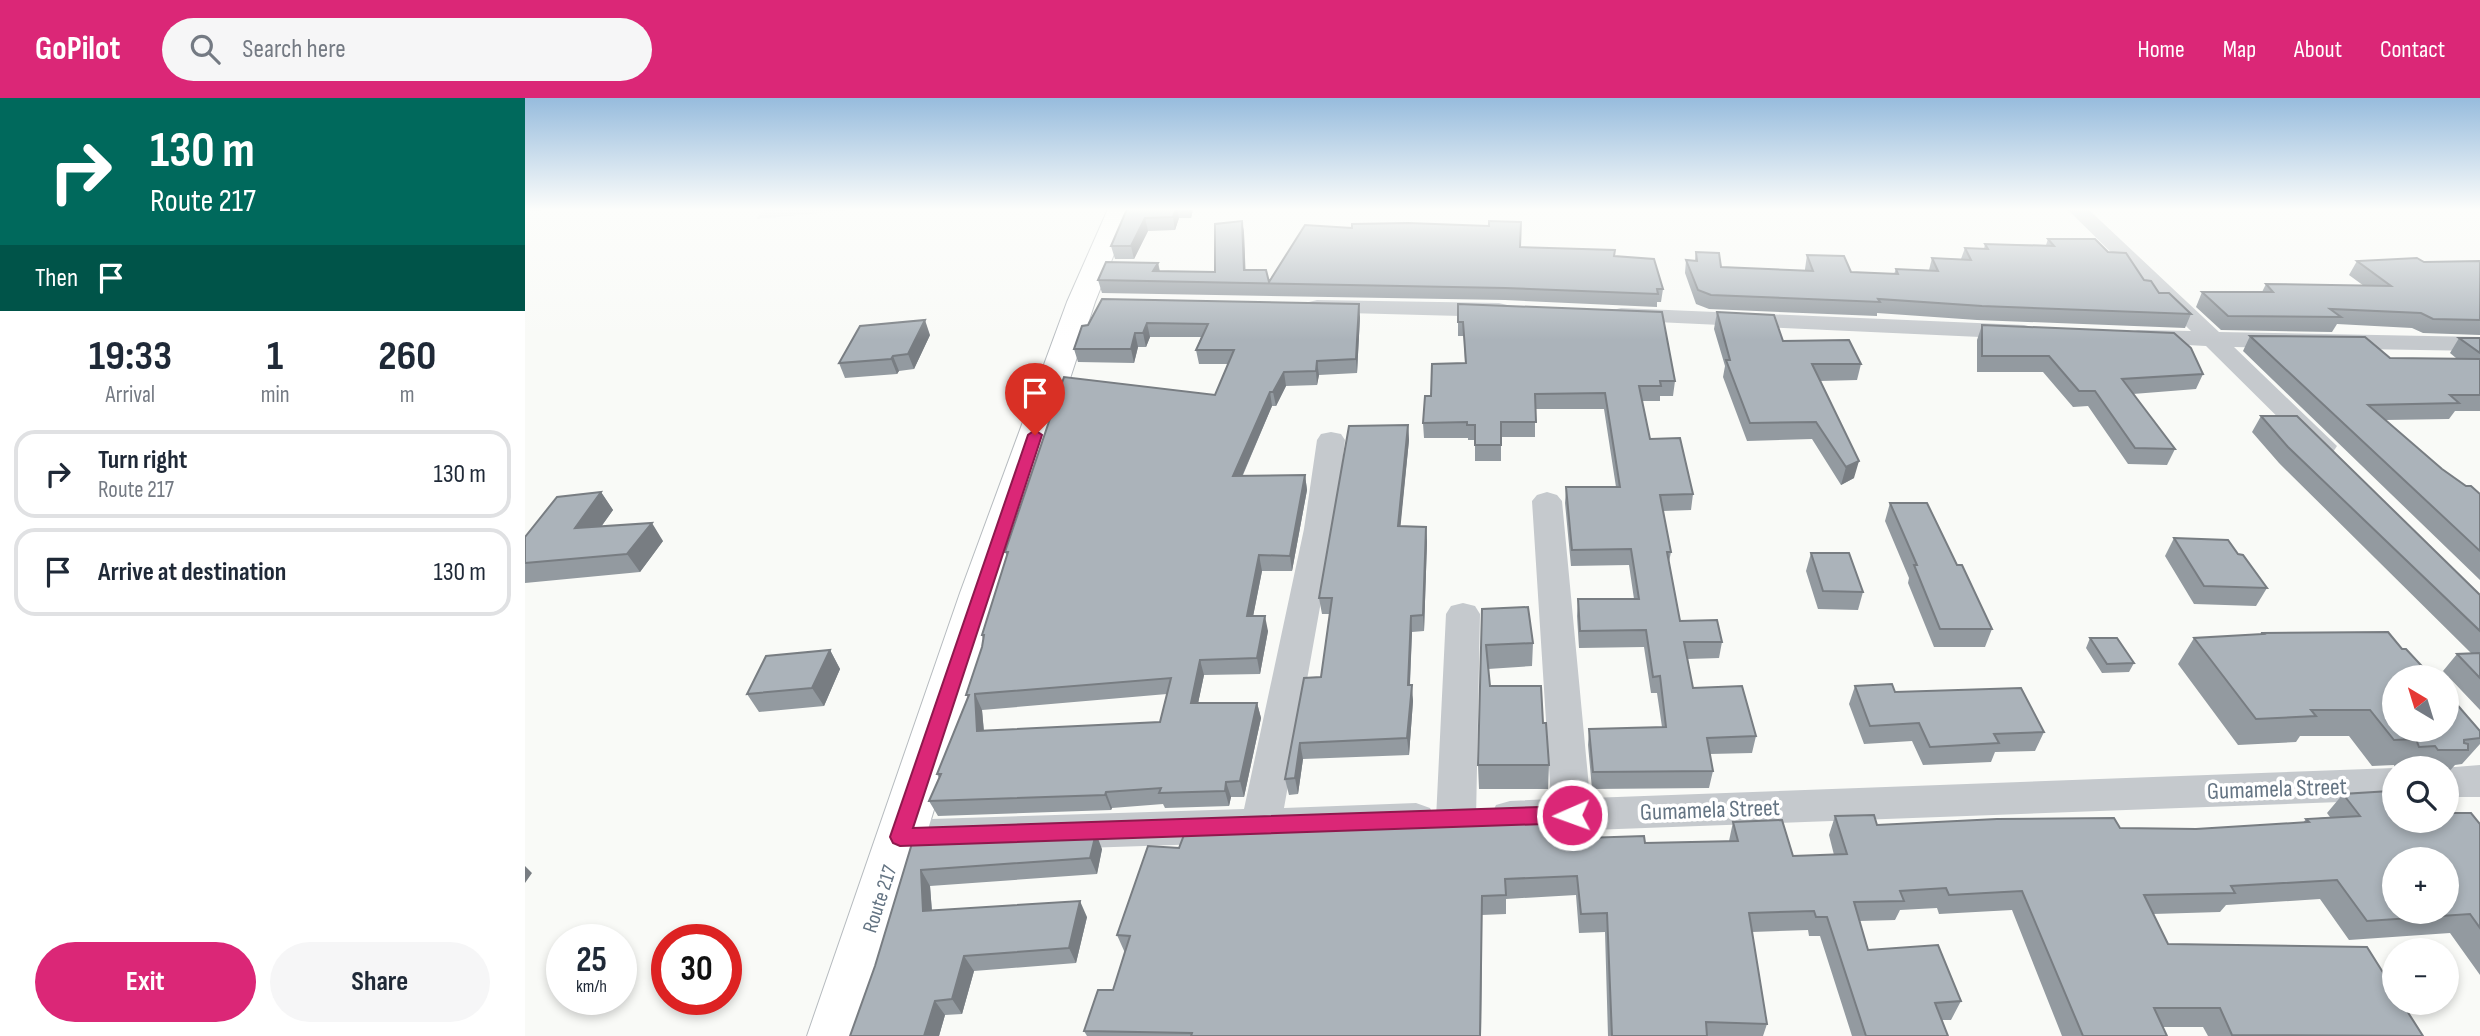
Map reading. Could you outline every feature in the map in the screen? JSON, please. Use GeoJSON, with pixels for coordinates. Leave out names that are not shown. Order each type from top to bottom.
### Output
{"type":"FeatureCollection","features":[{"type":"Feature","properties":{"kind":"main road","name":"Route 217"},"geometry":{"type":"LineString","coordinates":[[837,1036],[980,593],[1094,303],[1108,253]]}},
{"type":"Feature","properties":{"kind":"street"},"geometry":{"type":"LineString","coordinates":[[2122,253],[2343,467]]}},
{"type":"Feature","properties":{"kind":"street"},"geometry":{"type":"LineString","coordinates":[[1300,306],[1518,311]]}},
{"type":"Feature","properties":{"kind":"street"},"geometry":{"type":"LineString","coordinates":[[1600,314],[2049,333]]}},
{"type":"Feature","properties":{"kind":"street"},"geometry":{"type":"LineString","coordinates":[[2117,336],[2480,344]]}},
{"type":"Feature","properties":{"kind":"street"},"geometry":{"type":"LineString","coordinates":[[1261,824],[1319,529],[1331,439]]}},
{"type":"Feature","properties":{"kind":"street"},"geometry":{"type":"LineString","coordinates":[[1547,502],[1572,815]]}},
{"type":"Feature","properties":{"kind":"street"},"geometry":{"type":"LineString","coordinates":[[1456,818],[1463,614]]}},
{"type":"Feature","properties":{"kind":"street"},"geometry":{"type":"LineString","coordinates":[[2459,782],[2480,781]]}},
{"type":"Feature","properties":{"kind":"street","name":"Gumamela Street"},"geometry":{"type":"LineString","coordinates":[[900,837],[2382,784]]}},
{"type":"Feature","properties":{"kind":"building"},"geometry":{"type":"Polygon","coordinates":[[[1215,253],[1243,253],[1244,270],[1266,270],[1269,282],[1287,253],[1615,253],[1614,256],[1654,259],[1663,289],[1657,289],[1658,294],[1505,288],[1098,280],[1106,262],[1158,263],[1153,271],[1215,272],[1215,253]]]}},
{"type":"Feature","properties":{"kind":"building"},"geometry":{"type":"Polygon","coordinates":[[[1696,253],[1719,253],[1721,267],[1813,271],[1807,255],[1844,256],[1851,272],[1898,274],[1896,269],[1938,271],[1932,258],[1971,260],[1967,253],[2126,253],[2144,280],[2151,281],[2159,293],[2169,293],[2191,314],[1878,299],[1880,302],[1711,295],[1698,290],[1686,260],[1697,261],[1696,253]]]}},
{"type":"Feature","properties":{"kind":"building"},"geometry":{"type":"Polygon","coordinates":[[[2417,258],[2424,262],[2480,261],[2480,320],[2433,319],[2421,313],[2330,309],[2341,317],[2228,316],[2202,292],[2273,292],[2266,284],[2391,286],[2357,261],[2417,258]]]}},
{"type":"Feature","properties":{"kind":"building"},"geometry":{"type":"Polygon","coordinates":[[[1102,299],[1359,304],[1356,359],[1317,361],[1316,371],[1284,372],[1273,392],[1270,392],[1233,476],[1305,475],[1290,556],[1259,555],[1247,616],[1265,616],[1257,658],[1200,660],[1191,703],[1257,703],[1240,781],[1226,782],[1225,791],[1159,793],[1161,788],[1106,792],[1105,795],[929,801],[969,695],[966,695],[982,647],[982,635],[1008,552],[1005,552],[1064,377],[1215,395],[1234,350],[1196,350],[1208,324],[1147,323],[1143,333],[1135,333],[1131,349],[1074,349],[1082,326],[1088,325],[1102,299]],[[1171,678],[975,694],[977,731],[1160,722],[1171,678]]]}},
{"type":"Feature","properties":{"kind":"building"},"geometry":{"type":"Polygon","coordinates":[[[1458,304],[1662,312],[1675,381],[1660,381],[1661,386],[1639,386],[1650,439],[1680,438],[1693,494],[1660,495],[1671,552],[1667,552],[1680,621],[1717,620],[1722,642],[1684,642],[1693,688],[1742,686],[1756,736],[1707,738],[1713,771],[1593,772],[1589,729],[1666,727],[1660,676],[1653,677],[1646,630],[1580,631],[1578,599],[1639,599],[1631,549],[1572,550],[1566,487],[1620,487],[1605,393],[1535,394],[1536,422],[1501,422],[1501,445],[1475,445],[1475,425],[1467,425],[1467,422],[1423,423],[1425,396],[1431,396],[1432,364],[1466,363],[1463,322],[1458,322],[1458,304]]]}},
{"type":"Feature","properties":{"kind":"building"},"geometry":{"type":"Polygon","coordinates":[[[1717,312],[1774,315],[1783,341],[1849,340],[1861,364],[1812,364],[1859,461],[1846,467],[1816,422],[1750,423],[1726,360],[1730,360],[1717,312]]]}},
{"type":"Feature","properties":{"kind":"building"},"geometry":{"type":"Polygon","coordinates":[[[925,320],[908,354],[893,356],[891,359],[839,363],[860,326],[925,320]]]}},
{"type":"Feature","properties":{"kind":"building"},"geometry":{"type":"Polygon","coordinates":[[[1982,325],[2174,333],[2191,348],[2203,374],[2122,379],[2175,449],[2135,448],[2095,391],[2079,391],[2049,356],[1982,356],[1982,325]]]}},
{"type":"Feature","properties":{"kind":"building"},"geometry":{"type":"Polygon","coordinates":[[[2250,336],[2365,337],[2390,358],[2480,359],[2480,395],[2450,395],[2459,403],[2368,405],[2442,469],[2480,494],[2480,551],[2250,336]]]}},
{"type":"Feature","properties":{"kind":"building"},"geometry":{"type":"Polygon","coordinates":[[[2459,338],[2480,338],[2480,353],[2459,338]]]}},
{"type":"Feature","properties":{"kind":"building"},"geometry":{"type":"Polygon","coordinates":[[[2261,416],[2297,416],[2480,595],[2480,631],[2288,447],[2261,416]]]}},
{"type":"Feature","properties":{"kind":"building"},"geometry":{"type":"Polygon","coordinates":[[[1408,425],[1398,526],[1426,527],[1423,615],[1411,616],[1408,685],[1412,685],[1407,738],[1300,743],[1295,778],[1285,779],[1304,678],[1321,677],[1332,598],[1319,598],[1349,426],[1408,425]]]}},
{"type":"Feature","properties":{"kind":"building"},"geometry":{"type":"Polygon","coordinates":[[[601,492],[575,528],[652,523],[627,554],[525,563],[525,537],[557,497],[601,492]]]}},
{"type":"Feature","properties":{"kind":"building"},"geometry":{"type":"Polygon","coordinates":[[[1890,503],[1927,503],[1957,565],[1962,565],[1992,629],[1940,629],[1914,565],[1917,565],[1890,503]]]}},
{"type":"Feature","properties":{"kind":"building"},"geometry":{"type":"Polygon","coordinates":[[[2174,538],[2228,540],[2238,554],[2243,555],[2267,588],[2204,586],[2174,538]]]}},
{"type":"Feature","properties":{"kind":"building"},"geometry":{"type":"Polygon","coordinates":[[[1811,553],[1849,553],[1863,592],[1823,591],[1811,553]]]}},
{"type":"Feature","properties":{"kind":"building"},"geometry":{"type":"Polygon","coordinates":[[[1528,607],[1533,643],[1486,645],[1490,686],[1541,686],[1549,765],[1478,765],[1482,609],[1528,607]]]}},
{"type":"Feature","properties":{"kind":"building"},"geometry":{"type":"Polygon","coordinates":[[[2388,632],[2421,665],[2382,665],[2382,725],[2370,710],[2311,710],[2316,716],[2256,719],[2194,638],[2263,634],[2261,633],[2388,632]]]}},
{"type":"Feature","properties":{"kind":"building"},"geometry":{"type":"Polygon","coordinates":[[[2090,638],[2117,638],[2134,663],[2107,664],[2090,638]]]}},
{"type":"Feature","properties":{"kind":"building"},"geometry":{"type":"Polygon","coordinates":[[[830,650],[812,688],[747,694],[766,656],[830,650]]]}},
{"type":"Feature","properties":{"kind":"building"},"geometry":{"type":"Polygon","coordinates":[[[2480,653],[2480,678],[2457,654],[2480,653]]]}},
{"type":"Feature","properties":{"kind":"building"},"geometry":{"type":"Polygon","coordinates":[[[1892,684],[1895,692],[2021,688],[2044,732],[1994,734],[1999,743],[1930,747],[1919,723],[1870,726],[1855,686],[1892,684]]]}},
{"type":"Feature","properties":{"kind":"building"},"geometry":{"type":"Polygon","coordinates":[[[2459,707],[2480,731],[2480,738],[2464,740],[2464,743],[2468,744],[2468,750],[2419,747],[2417,742],[2459,742],[2459,707]]]}},
{"type":"Feature","properties":{"kind":"building"},"geometry":{"type":"Polygon","coordinates":[[[2382,792],[2382,833],[2459,833],[2459,813],[2471,813],[2480,824],[2480,928],[2470,914],[2459,915],[2459,847],[2382,847],[2382,920],[2367,921],[2337,880],[2231,886],[2235,893],[2144,895],[2168,944],[2367,947],[2382,971],[2382,1015],[2410,1015],[2423,1036],[2232,1035],[2220,1008],[2154,1008],[2167,1036],[2083,1036],[2022,891],[1949,895],[1946,888],[1900,891],[1904,901],[1854,902],[1868,950],[1938,945],[1961,1001],[1935,1003],[1948,1036],[1866,1036],[1827,917],[1816,917],[1814,911],[1749,913],[1767,1024],[1706,1022],[1707,1036],[1612,1036],[1607,913],[1581,914],[1577,876],[1505,879],[1506,895],[1482,896],[1480,1036],[1191,1036],[1192,1033],[1084,1031],[1098,990],[1113,990],[1130,936],[1117,935],[1148,846],[1179,848],[1187,827],[1310,822],[1308,828],[1356,827],[1357,822],[1552,814],[1554,839],[1644,836],[1645,843],[1738,841],[1733,822],[1782,820],[1793,856],[1847,854],[1835,816],[1874,815],[1877,825],[1997,819],[2114,818],[2120,828],[2196,829],[2360,816],[2343,794],[2382,792]]]}},
{"type":"Feature","properties":{"kind":"building"},"geometry":{"type":"Polygon","coordinates":[[[1096,833],[1090,858],[921,870],[923,911],[1080,901],[1069,948],[964,956],[952,999],[935,1001],[924,1036],[850,1036],[875,966],[913,840],[1096,833]]]}},
{"type":"Feature","properties":{"kind":"route"},"geometry":{"type":"LineString","coordinates":[[1035,435],[900,837],[1572,815]]}}]}
